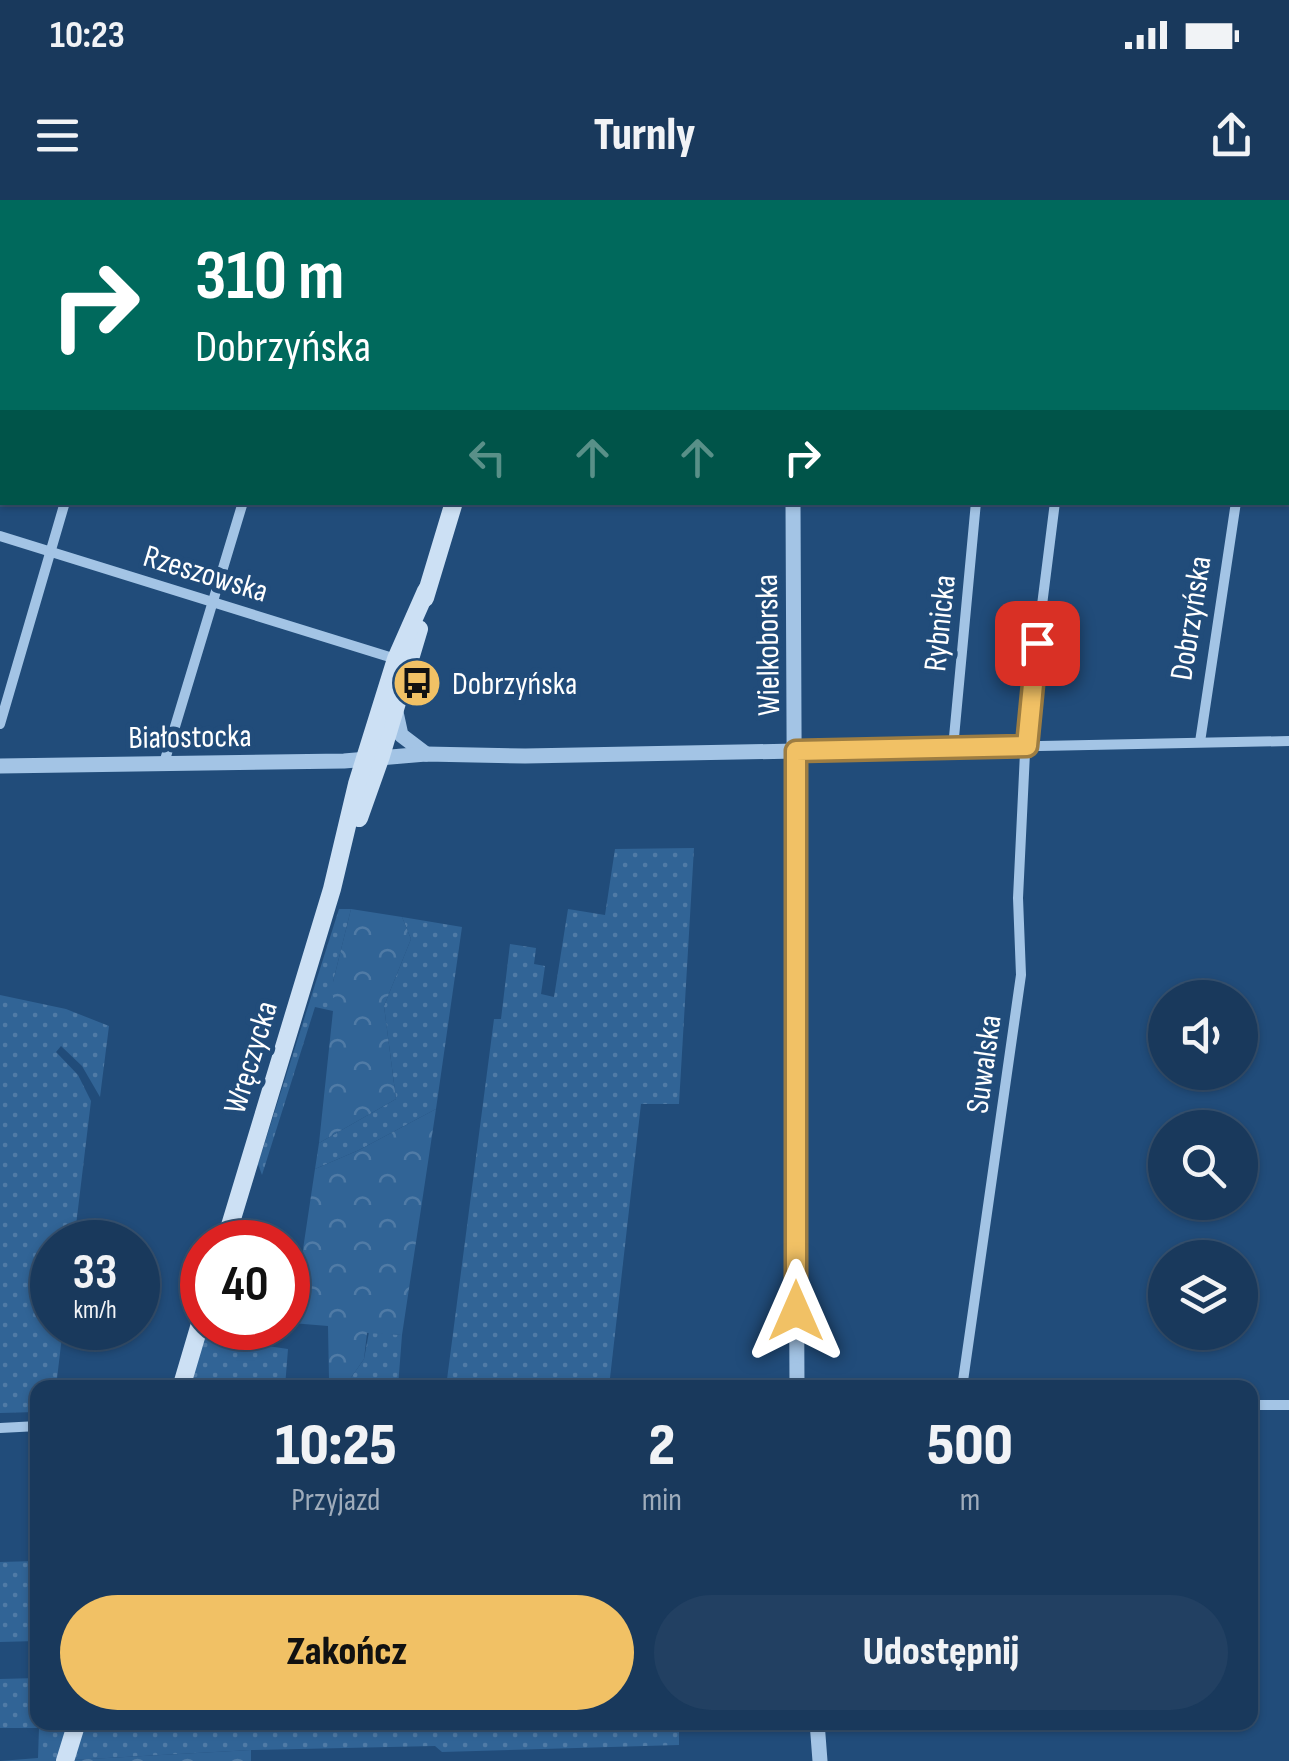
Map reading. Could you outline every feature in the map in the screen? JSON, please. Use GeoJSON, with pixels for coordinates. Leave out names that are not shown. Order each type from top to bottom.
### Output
{"type":"FeatureCollection","features":[{"type":"Feature","properties":{"kind":"main road","name":"Wręczycka"},"geometry":{"type":"LineString","coordinates":[[232,1220],[373,751],[396,659],[426,591],[453,505]]}},
{"type":"Feature","properties":{"kind":"main road","name":"Wręczycka"},"geometry":{"type":"LineString","coordinates":[[373,751],[396,708],[415,648],[426,591]]}},
{"type":"Feature","properties":{"kind":"main road"},"geometry":{"type":"LineString","coordinates":[[183,1380],[192,1350]]}},
{"type":"Feature","properties":{"kind":"main road"},"geometry":{"type":"LineString","coordinates":[[65,1761],[75,1730]]}},
{"type":"Feature","properties":{"kind":"street"},"geometry":{"type":"LineString","coordinates":[[0,724],[64,505]]}},
{"type":"Feature","properties":{"kind":"street"},"geometry":{"type":"LineString","coordinates":[[164,763],[242,505]]}},
{"type":"Feature","properties":{"kind":"street","name":"Wielkoborska"},"geometry":{"type":"LineString","coordinates":[[794,505],[797,1380]]}},
{"type":"Feature","properties":{"kind":"street","name":"Rybnicka"},"geometry":{"type":"LineString","coordinates":[[952,748],[976,505]]}},
{"type":"Feature","properties":{"kind":"street","name":"Suwalska"},"geometry":{"type":"LineString","coordinates":[[963,1380],[1022,975],[1018,898],[1027,746],[1055,505]]}},
{"type":"Feature","properties":{"kind":"street","name":"Dobrzyńska"},"geometry":{"type":"LineString","coordinates":[[1200,742],[1236,505]]}},
{"type":"Feature","properties":{"kind":"street","name":"Rzeszowska"},"geometry":{"type":"LineString","coordinates":[[0,536],[396,659]]}},
{"type":"Feature","properties":{"kind":"street"},"geometry":{"type":"LineString","coordinates":[[396,708],[401,735],[426,754]]}},
{"type":"Feature","properties":{"kind":"street"},"geometry":{"type":"LineString","coordinates":[[373,751],[525,756],[1289,740]]}},
{"type":"Feature","properties":{"kind":"street","name":"Białostocka"},"geometry":{"type":"LineString","coordinates":[[0,766],[164,763],[373,751]]}},
{"type":"Feature","properties":{"kind":"street"},"geometry":{"type":"LineString","coordinates":[[1258,1405],[1289,1404]]}},
{"type":"Feature","properties":{"kind":"street"},"geometry":{"type":"LineString","coordinates":[[0,1428],[30,1427]]}},
{"type":"Feature","properties":{"kind":"street"},"geometry":{"type":"LineString","coordinates":[[818,1730],[820,1761]]}},
{"type":"Feature","properties":{"kind":"green space"},"geometry":{"type":"Polygon","coordinates":[[[694,848],[679,1104],[641,1104],[610,1380],[447,1380],[494,1019],[501,1019],[510,944],[536,948],[534,964],[545,966],[541,994],[554,997],[568,909],[605,915],[615,849],[694,848]]]}},
{"type":"Feature","properties":{"kind":"green space"},"geometry":{"type":"Polygon","coordinates":[[[339,909],[351,909],[333,982],[333,1011],[315,1007],[262,1175],[258,1164],[339,909]]]}},
{"type":"Feature","properties":{"kind":"green space"},"geometry":{"type":"Polygon","coordinates":[[[351,909],[402,917],[411,939],[384,1006],[396,1099],[319,1143],[333,982],[351,909]]]}},
{"type":"Feature","properties":{"kind":"green space"},"geometry":{"type":"Polygon","coordinates":[[[402,917],[462,927],[436,1109],[315,1169],[319,1143],[396,1099],[384,1006],[411,939],[402,917]]]}},
{"type":"Feature","properties":{"kind":"green space"},"geometry":{"type":"Polygon","coordinates":[[[0,995],[66,1009],[109,1026],[100,1097],[82,1066],[61,1046],[56,1052],[78,1075],[91,1101],[77,1220],[30,1220],[30,1350],[60,1350],[57,1380],[30,1380],[30,1412],[0,1413],[0,995]]]}},
{"type":"Feature","properties":{"kind":"green space"},"geometry":{"type":"Polygon","coordinates":[[[436,1109],[402,1335],[367,1333],[364,1359],[350,1379],[329,1379],[328,1326],[310,1324],[307,1220],[315,1169],[436,1109]]]}},
{"type":"Feature","properties":{"kind":"green space"},"geometry":{"type":"Polygon","coordinates":[[[369,1332],[402,1335],[399,1380],[329,1380],[350,1379],[364,1359],[369,1332]]]}},
{"type":"Feature","properties":{"kind":"green space"},"geometry":{"type":"Polygon","coordinates":[[[200,1350],[288,1350],[286,1380],[191,1380],[200,1350]]]}},
{"type":"Feature","properties":{"kind":"green space"},"geometry":{"type":"Polygon","coordinates":[[[30,1561],[30,1641],[0,1642],[0,1562],[30,1561]]]}},
{"type":"Feature","properties":{"kind":"green space"},"geometry":{"type":"Polygon","coordinates":[[[30,1678],[30,1728],[0,1728],[0,1679],[30,1678]]]}},
{"type":"Feature","properties":{"kind":"green space"},"geometry":{"type":"Polygon","coordinates":[[[39,1730],[68,1730],[58,1761],[0,1761],[38,1758],[39,1730]]]}},
{"type":"Feature","properties":{"kind":"green space"},"geometry":{"type":"Polygon","coordinates":[[[80,1730],[679,1730],[679,1745],[442,1752],[435,1746],[251,1750],[71,1760],[80,1730]]]}},
{"type":"Feature","properties":{"kind":"green space"},"geometry":{"type":"Polygon","coordinates":[[[251,1750],[251,1761],[70,1761],[71,1760],[251,1750]]]}},
{"type":"Feature","properties":{"kind":"place","name":"Dobrzyńska"},"geometry":{"type":"Point","coordinates":[417,683]}},
{"type":"Feature","properties":{"kind":"route"},"geometry":{"type":"LineString","coordinates":[[796,1311],[796,751],[1027,746],[1037,643]]}}]}
